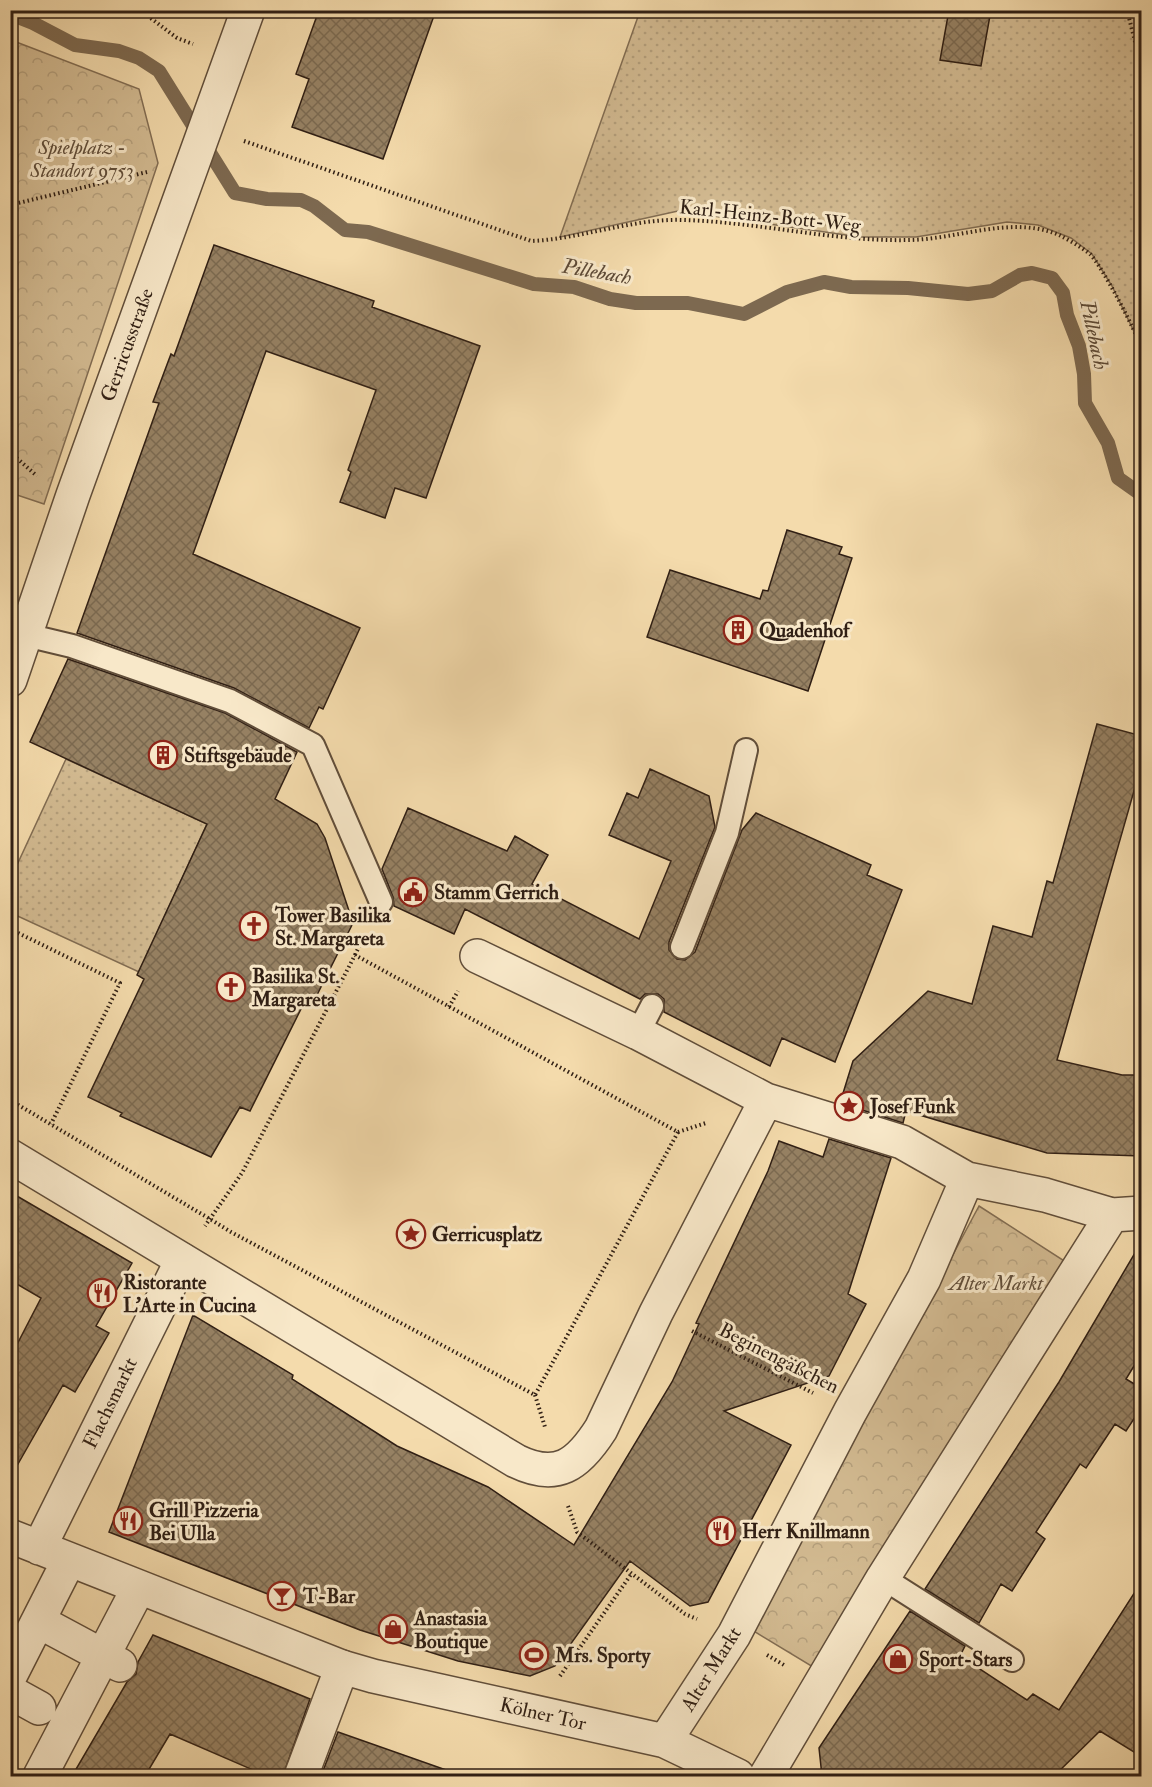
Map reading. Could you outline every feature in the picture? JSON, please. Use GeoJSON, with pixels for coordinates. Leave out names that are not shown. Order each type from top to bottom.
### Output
{"type":"FeatureCollection","features":[{"type":"Feature","properties":{"kind":"street","name":"Gerricusstraße"},"geometry":{"type":"LineString","coordinates":[[10,680],[73,495],[248,10]]}},
{"type":"Feature","properties":{"kind":"street"},"geometry":{"type":"LineString","coordinates":[[477,956],[645,1019],[766,1100],[902,1142],[967,1179],[1127,1214],[883,1578],[766,1776]]}},
{"type":"Feature","properties":{"kind":"street"},"geometry":{"type":"LineString","coordinates":[[10,1156],[516,1461],[538,1470],[558,1471],[581,1454],[600,1430],[656,1313],[766,1100]]}},
{"type":"Feature","properties":{"kind":"street","name":"Alter Markt"},"geometry":{"type":"LineString","coordinates":[[665,1741],[734,1635],[850,1412],[924,1279],[967,1179]]}},
{"type":"Feature","properties":{"kind":"street","name":"Flachsmarkt"},"geometry":{"type":"LineString","coordinates":[[10,1676],[38,1621],[40,1548],[182,1260]]}},
{"type":"Feature","properties":{"kind":"street","name":"Kölner Tor"},"geometry":{"type":"LineString","coordinates":[[40,1548],[342,1667],[373,1676],[665,1741],[738,1776]]}},
{"type":"Feature","properties":{"kind":"street"},"geometry":{"type":"LineString","coordinates":[[40,1776],[59,1718],[112,1661],[139,1587]]}},
{"type":"Feature","properties":{"kind":"street"},"geometry":{"type":"LineString","coordinates":[[38,1621],[112,1661]]}},
{"type":"Feature","properties":{"kind":"street"},"geometry":{"type":"LineString","coordinates":[[301,1776],[342,1667]]}},
{"type":"Feature","properties":{"kind":"street"},"geometry":{"type":"LineString","coordinates":[[10,1692],[59,1718]]}},
{"type":"Feature","properties":{"kind":"lane"},"geometry":{"type":"LineString","coordinates":[[26,635],[72,646],[230,701],[313,745],[381,902]]}},
{"type":"Feature","properties":{"kind":"lane"},"geometry":{"type":"LineString","coordinates":[[682,947],[727,833],[746,750]]}},
{"type":"Feature","properties":{"kind":"lane"},"geometry":{"type":"LineString","coordinates":[[883,1578],[1012,1660]]}},
{"type":"Feature","properties":{"kind":"path"},"geometry":{"type":"LineString","coordinates":[[140,10],[177,38],[231,59]]}},
{"type":"Feature","properties":{"kind":"path"},"geometry":{"type":"LineString","coordinates":[[1127,10],[1142,69]]}},
{"type":"Feature","properties":{"kind":"path","name":"Karl-Heinz-Bott-Weg"},"geometry":{"type":"LineString","coordinates":[[205,132],[531,241],[560,240],[632,224],[682,220],[860,241],[914,240],[1005,228],[1035,227],[1066,239],[1091,255],[1142,350]]}},
{"type":"Feature","properties":{"kind":"path"},"geometry":{"type":"LineString","coordinates":[[10,205],[143,171],[188,177]]}},
{"type":"Feature","properties":{"kind":"path"},"geometry":{"type":"LineString","coordinates":[[10,929],[120,983],[51,1124]]}},
{"type":"Feature","properties":{"kind":"path"},"geometry":{"type":"LineString","coordinates":[[10,1100],[210,1218],[535,1395],[678,1132],[355,955],[242,1173],[210,1218]]}},
{"type":"Feature","properties":{"kind":"path","name":"Beginengäßchen"},"geometry":{"type":"LineString","coordinates":[[693,1332],[850,1412]]}},
{"type":"Feature","properties":{"kind":"path"},"geometry":{"type":"LineString","coordinates":[[570,1510],[577,1532],[684,1614],[734,1635],[818,1686]]}},
{"type":"Feature","properties":{"kind":"path"},"geometry":{"type":"LineString","coordinates":[[535,1713],[632,1573]]}},
{"type":"Feature","properties":{"kind":"green space"},"geometry":{"type":"Polygon","coordinates":[[[640,11],[1141,11],[1141,346],[1112,286],[1092,254],[1071,238],[1038,225],[1007,222],[916,237],[860,237],[678,211],[560,237],[640,11]]]}},
{"type":"Feature","properties":{"kind":"green space","name":"Spielplatz - Standort 9753"},"geometry":{"type":"Polygon","coordinates":[[[11,40],[139,89],[158,163],[44,504],[11,493],[11,40]]]}},
{"type":"Feature","properties":{"kind":"green space"},"geometry":{"type":"Polygon","coordinates":[[[66,759],[207,824],[139,972],[11,913],[11,878],[66,759]]]}},
{"type":"Feature","properties":{"kind":"green space","name":"Alter Markt"},"geometry":{"type":"Polygon","coordinates":[[[979,1206],[1069,1264],[813,1667],[752,1630],[979,1206]]]}},
{"type":"Feature","properties":{"kind":"building"},"geometry":{"type":"Polygon","coordinates":[[[319,10],[436,10],[383,159],[292,127],[309,79],[296,74],[319,10]]]}},
{"type":"Feature","properties":{"kind":"building"},"geometry":{"type":"Polygon","coordinates":[[[949,10],[991,10],[981,66],[940,60],[949,10]]]}},
{"type":"Feature","properties":{"kind":"building"},"geometry":{"type":"Polygon","coordinates":[[[214,245],[374,301],[372,307],[480,346],[426,498],[395,488],[385,518],[340,502],[351,472],[348,470],[376,390],[266,351],[193,554],[360,628],[323,709],[319,707],[309,728],[234,688],[77,633],[159,403],[153,402],[171,354],[174,356],[214,245]]]}},
{"type":"Feature","properties":{"kind":"building"},"geometry":{"type":"Polygon","coordinates":[[[787,530],[842,547],[839,554],[852,558],[808,691],[647,637],[670,570],[760,599],[763,590],[768,591],[787,530]]]}},
{"type":"Feature","properties":{"kind":"building","name":"Basilika St. Margareta"},"geometry":{"type":"Polygon","coordinates":[[[68,659],[225,713],[297,752],[275,799],[317,824],[325,838],[353,923],[315,999],[308,995],[250,1111],[240,1107],[211,1157],[120,1116],[122,1113],[88,1097],[144,979],[137,975],[207,824],[30,742],[68,659]]]}},
{"type":"Feature","properties":{"kind":"building"},"geometry":{"type":"Polygon","coordinates":[[[1097,724],[1142,736],[1142,763],[1057,1060],[1122,1075],[1142,1075],[1142,1156],[1047,1153],[906,1111],[903,1123],[840,1103],[853,1061],[928,991],[972,1004],[993,926],[1032,937],[1047,881],[1053,883],[1097,724]]]}},
{"type":"Feature","properties":{"kind":"building"},"geometry":{"type":"Polygon","coordinates":[[[650,769],[709,796],[715,827],[669,942],[669,950],[677,959],[685,960],[695,952],[742,830],[756,813],[871,865],[867,875],[902,890],[835,1062],[782,1038],[770,1066],[664,1012],[664,999],[658,994],[645,994],[640,999],[465,909],[454,934],[394,906],[393,897],[382,869],[408,808],[507,851],[515,836],[548,855],[532,884],[639,939],[671,861],[609,835],[627,793],[638,798],[650,769]]]}},
{"type":"Feature","properties":{"kind":"building"},"geometry":{"type":"Polygon","coordinates":[[[829,1139],[891,1158],[848,1294],[866,1304],[829,1376],[724,1411],[791,1445],[708,1602],[690,1606],[630,1561],[555,1666],[530,1676],[458,1661],[360,1630],[109,1532],[193,1315],[293,1375],[292,1379],[397,1446],[488,1487],[574,1545],[672,1382],[699,1324],[696,1323],[768,1171],[779,1141],[823,1157],[829,1139]]]}},
{"type":"Feature","properties":{"kind":"building"},"geometry":{"type":"Polygon","coordinates":[[[10,1192],[132,1263],[96,1326],[109,1333],[75,1392],[63,1385],[10,1478],[10,1358],[41,1298],[10,1280],[10,1192]]]}},
{"type":"Feature","properties":{"kind":"building"},"geometry":{"type":"Polygon","coordinates":[[[1142,1241],[1142,1353],[1126,1379],[1141,1388],[1141,1408],[1126,1431],[1115,1424],[1086,1468],[1080,1464],[1036,1532],[1045,1539],[1012,1591],[1001,1584],[979,1623],[925,1589],[1059,1382],[1142,1241]]]}},
{"type":"Feature","properties":{"kind":"building"},"geometry":{"type":"Polygon","coordinates":[[[1142,1581],[1142,1757],[1100,1731],[1054,1776],[822,1776],[819,1748],[910,1611],[965,1646],[960,1656],[1027,1700],[1033,1694],[1059,1710],[1142,1581]]]}},
{"type":"Feature","properties":{"kind":"building"},"geometry":{"type":"Polygon","coordinates":[[[153,1635],[310,1699],[283,1776],[267,1776],[170,1734],[145,1776],[72,1776],[127,1682],[136,1674],[138,1662],[153,1635]]]}},
{"type":"Feature","properties":{"kind":"building"},"geometry":{"type":"Polygon","coordinates":[[[338,1732],[449,1771],[448,1776],[321,1776],[338,1732]]]}},
{"type":"Feature","properties":{"kind":"waterway","name":"Pillebach"},"geometry":{"type":"LineString","coordinates":[[10,14],[75,45],[119,51],[139,58],[159,71],[235,193],[267,199],[301,200],[314,206],[345,230],[368,232],[534,284],[574,287],[610,299],[636,303],[688,303],[744,314],[787,292],[824,282],[851,287],[908,288],[968,294],[992,291],[1020,275],[1032,273],[1052,278],[1063,293],[1067,315],[1079,346],[1084,374],[1085,403],[1108,443],[1118,478],[1142,495]]}},
{"type":"Feature","properties":{"kind":"place","name":"Quadenhof"},"geometry":{"type":"Point","coordinates":[738,630]}},
{"type":"Feature","properties":{"kind":"place","name":"Stiftsgebäude"},"geometry":{"type":"Point","coordinates":[163,755]}},
{"type":"Feature","properties":{"kind":"place","name":"Stamm Gerrich"},"geometry":{"type":"Point","coordinates":[413,892]}},
{"type":"Feature","properties":{"kind":"place","name":"Tower Basilika St. Margareta"},"geometry":{"type":"Point","coordinates":[254,926]}},
{"type":"Feature","properties":{"kind":"place","name":"Basilika St. Margareta"},"geometry":{"type":"Point","coordinates":[231,987]}},
{"type":"Feature","properties":{"kind":"place","name":"Josef Funk"},"geometry":{"type":"Point","coordinates":[849,1106]}},
{"type":"Feature","properties":{"kind":"place","name":"Gerricusplatz"},"geometry":{"type":"Point","coordinates":[411,1234]}},
{"type":"Feature","properties":{"kind":"place","name":"Ristorante L'Arte in Cucina"},"geometry":{"type":"Point","coordinates":[102,1293]}},
{"type":"Feature","properties":{"kind":"place","name":"Grill Pizzeria Bei Ulla"},"geometry":{"type":"Point","coordinates":[128,1521]}},
{"type":"Feature","properties":{"kind":"place","name":"Herr Knillmann"},"geometry":{"type":"Point","coordinates":[721,1531]}},
{"type":"Feature","properties":{"kind":"place","name":"T-Bar"},"geometry":{"type":"Point","coordinates":[282,1596]}},
{"type":"Feature","properties":{"kind":"place","name":"Anastasia Boutique"},"geometry":{"type":"Point","coordinates":[393,1629]}},
{"type":"Feature","properties":{"kind":"place","name":"Mrs. Sporty"},"geometry":{"type":"Point","coordinates":[534,1655]}},
{"type":"Feature","properties":{"kind":"place","name":"Sport-Stars"},"geometry":{"type":"Point","coordinates":[898,1659]}}]}
